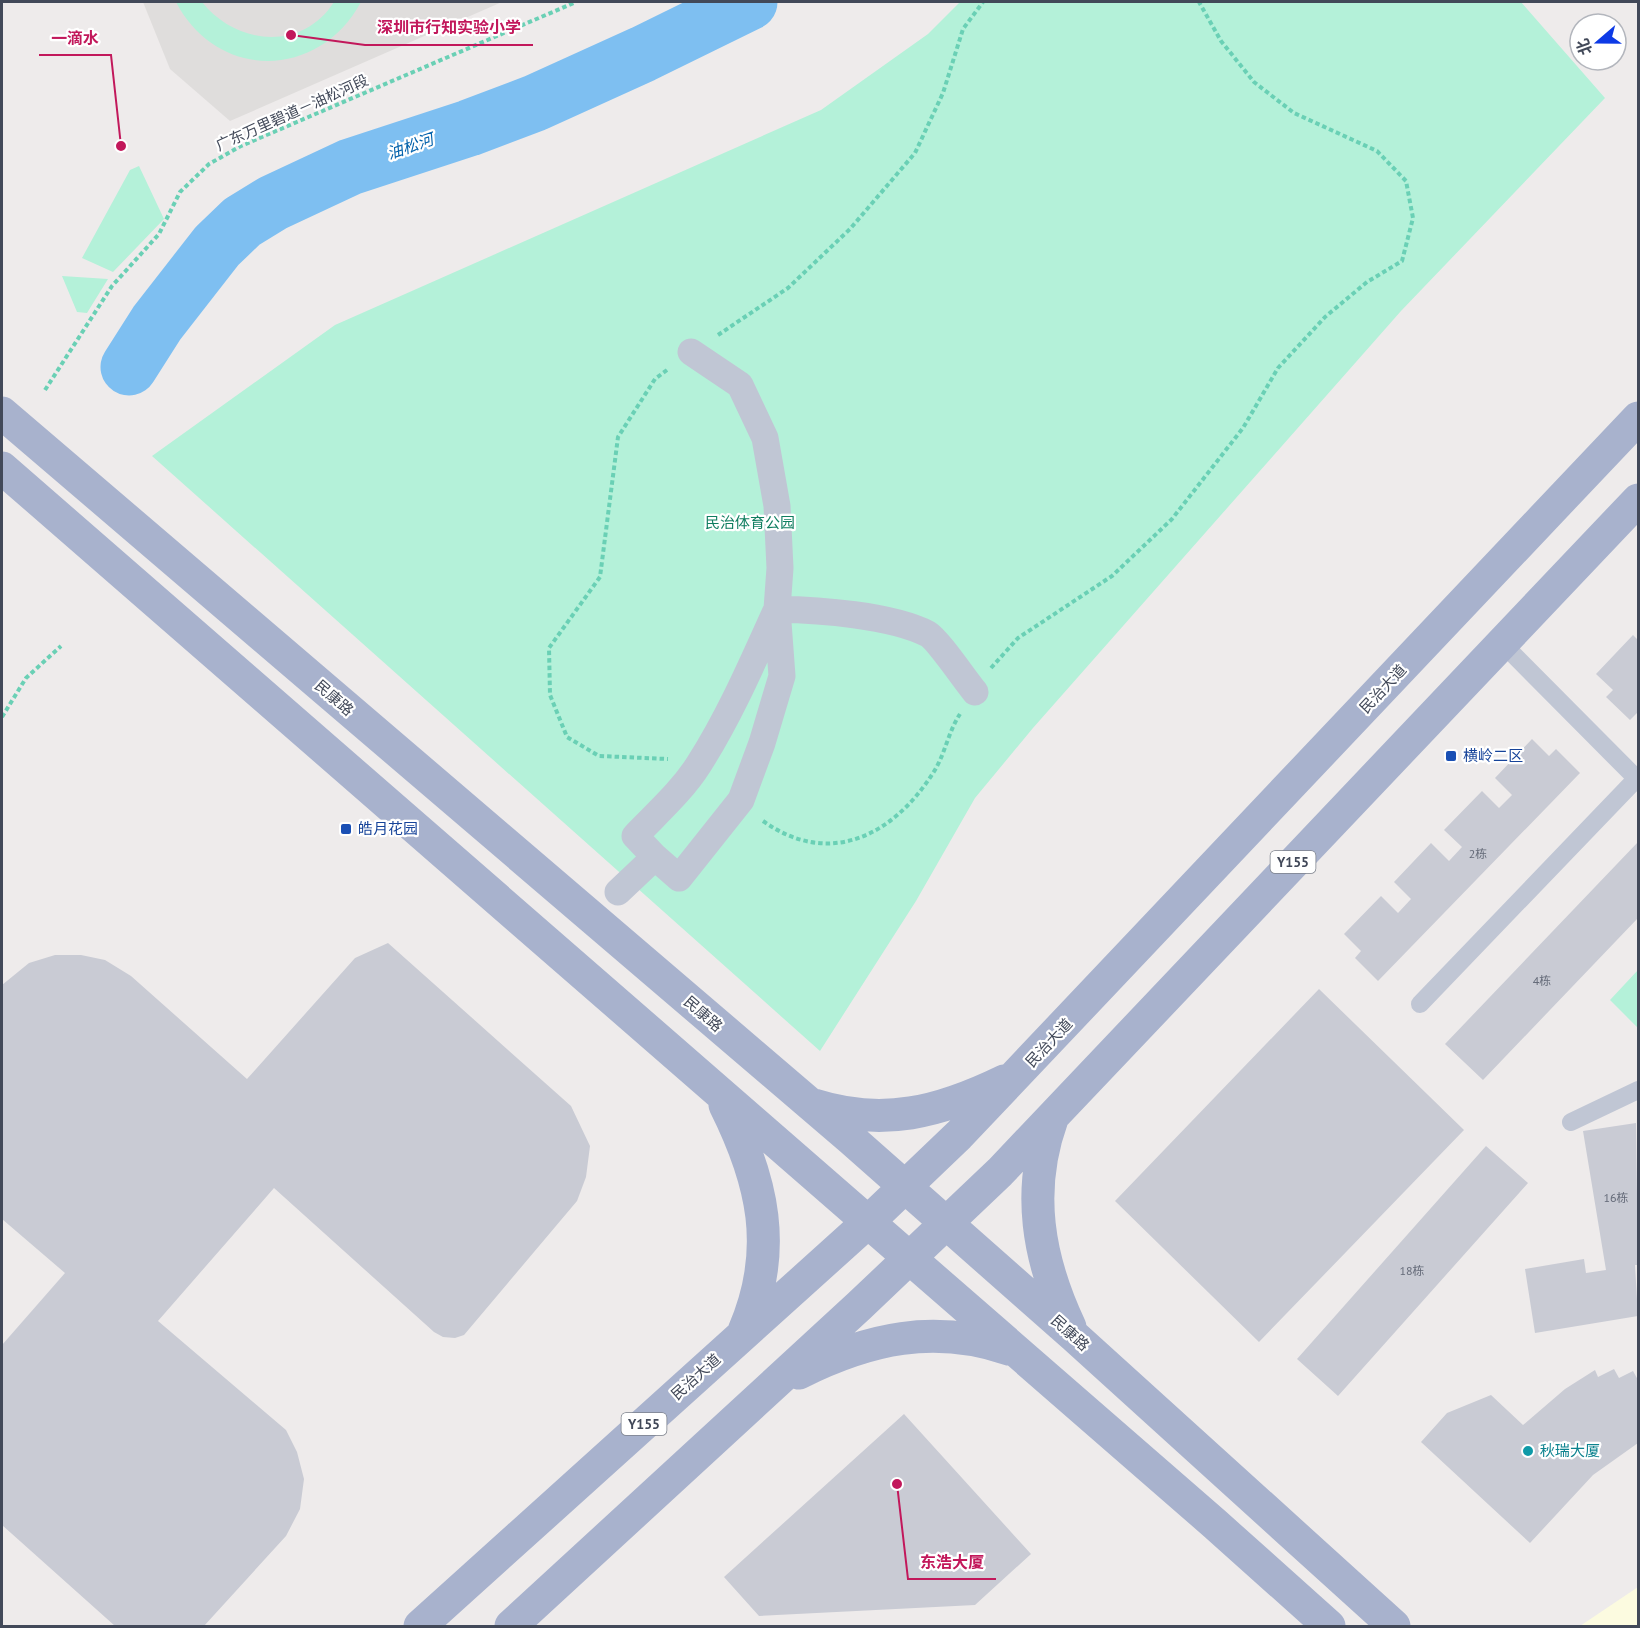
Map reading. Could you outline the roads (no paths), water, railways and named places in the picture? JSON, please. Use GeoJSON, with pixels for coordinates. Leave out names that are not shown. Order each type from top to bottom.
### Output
{"type":"FeatureCollection","features":[{"type":"Feature","properties":{"kind":"main road","name":"民康路"},"geometry":{"type":"LineString","coordinates":[[2,413],[906,1187],[1394,1626]]}},
{"type":"Feature","properties":{"kind":"main road","name":"民治大道"},"geometry":{"type":"LineString","coordinates":[[420,1626],[868,1222],[1022,1072],[1638,418]]}},
{"type":"Feature","properties":{"kind":"main road"},"geometry":{"type":"LineString","coordinates":[[2,468],[1329,1626]]}},
{"type":"Feature","properties":{"kind":"main road","name":"Y155"},"geometry":{"type":"LineString","coordinates":[[511,1626],[947,1223],[1638,500]]}},
{"type":"Feature","properties":{"kind":"main road"},"geometry":{"type":"LineString","coordinates":[[537,935],[568,898]]}},
{"type":"Feature","properties":{"kind":"main road"},"geometry":{"type":"LineString","coordinates":[[806,1103],[841,1114],[876,1118],[908,1115],[964,1098],[1022,1072]]}},
{"type":"Feature","properties":{"kind":"main road"},"geometry":{"type":"LineString","coordinates":[[720,1095],[740,1136],[754,1177],[763,1221],[763,1263],[757,1301],[743,1335]]}},
{"type":"Feature","properties":{"kind":"main road"},"geometry":{"type":"LineString","coordinates":[[1053,1114],[1041,1148],[1038,1219],[1044,1258],[1055,1294],[1074,1336]]}},
{"type":"Feature","properties":{"kind":"main road"},"geometry":{"type":"LineString","coordinates":[[762,1396],[800,1372],[835,1357],[880,1343],[921,1336],[950,1335],[978,1339],[1017,1352]]}},
{"type":"Feature","properties":{"kind":"street"},"geometry":{"type":"LineString","coordinates":[[691,352],[740,385],[765,438],[777,506],[780,568],[777,609],[782,676],[762,743],[741,800],[678,878],[635,836],[681,788],[699,765],[746,679],[777,609]]}},
{"type":"Feature","properties":{"kind":"street"},"geometry":{"type":"LineString","coordinates":[[777,609],[822,610],[881,620],[929,635],[975,692]]}},
{"type":"Feature","properties":{"kind":"street"},"geometry":{"type":"LineString","coordinates":[[618,892],[655,857]]}},
{"type":"Feature","properties":{"kind":"lane"},"geometry":{"type":"LineString","coordinates":[[1420,1004],[1638,779],[1502,643]]}},
{"type":"Feature","properties":{"kind":"lane"},"geometry":{"type":"LineString","coordinates":[[1571,1122],[1638,1090]]}},
{"type":"Feature","properties":{"kind":"waterway","name":"油松河"},"geometry":{"type":"LineString","coordinates":[[129,367],[157,323],[217,246],[242,222],[273,203],[350,167],[469,128],[535,103],[749,2]]}},
{"type":"Feature","properties":{"kind":"place","name":"深圳市行知实验小学"},"geometry":{"type":"Point","coordinates":[291,35]}},
{"type":"Feature","properties":{"kind":"place","name":"一滴水"},"geometry":{"type":"Point","coordinates":[121,146]}},
{"type":"Feature","properties":{"kind":"place","name":"横岭二区"},"geometry":{"type":"Point","coordinates":[1451,756]}},
{"type":"Feature","properties":{"kind":"place","name":"皓月花园"},"geometry":{"type":"Point","coordinates":[346,829]}},
{"type":"Feature","properties":{"kind":"place","name":"秋瑞大厦"},"geometry":{"type":"Point","coordinates":[1528,1451]}},
{"type":"Feature","properties":{"kind":"place","name":"东浩大厦"},"geometry":{"type":"Point","coordinates":[897,1484]}},
{"type":"Feature","properties":{"kind":"park label","name":"民治体育公园"},"geometry":{"type":"Point","coordinates":[750,523]}}]}
